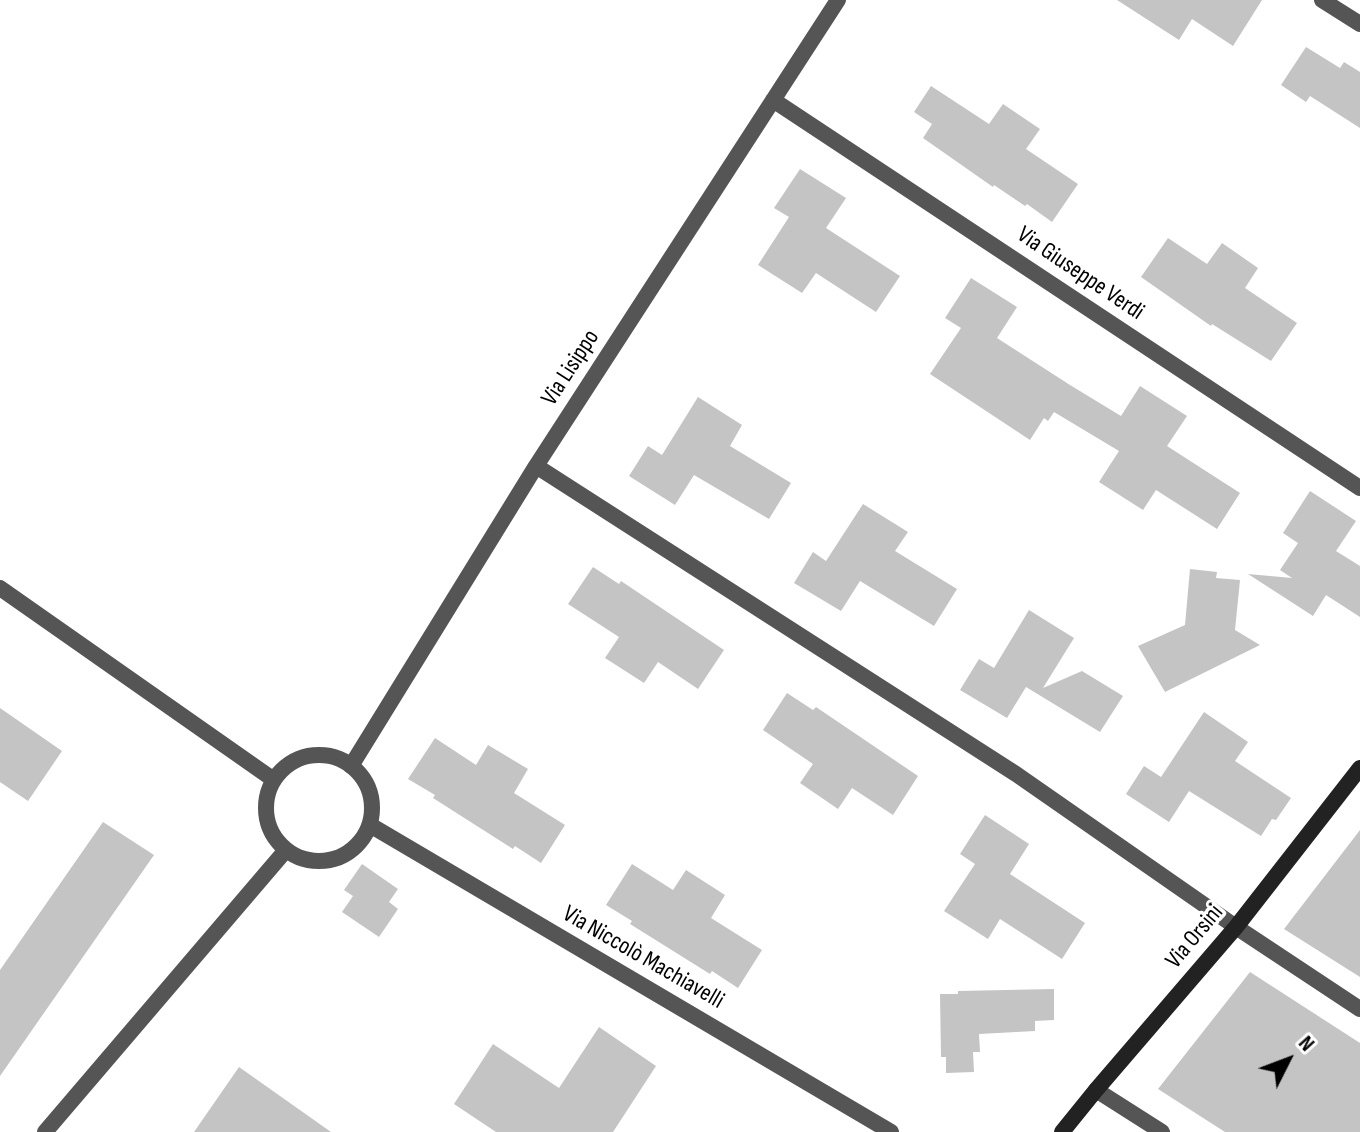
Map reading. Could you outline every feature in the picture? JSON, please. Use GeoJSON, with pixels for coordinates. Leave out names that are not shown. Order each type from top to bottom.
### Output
{"type":"FeatureCollection","features":[{"type":"Feature","properties":{"kind":"main road","name":"Via Orsini"},"geometry":{"type":"LineString","coordinates":[[1062,1132],[1236,927],[1360,768]]}},
{"type":"Feature","properties":{"kind":"street","name":"Via Lisippo"},"geometry":{"type":"LineString","coordinates":[[351,766],[536,466],[838,0]]}},
{"type":"Feature","properties":{"kind":"street"},"geometry":{"type":"LineString","coordinates":[[1322,0],[1360,24]]}},
{"type":"Feature","properties":{"kind":"street","name":"Via Giuseppe Verdi"},"geometry":{"type":"LineString","coordinates":[[773,100],[1360,488]]}},
{"type":"Feature","properties":{"kind":"street"},"geometry":{"type":"LineString","coordinates":[[536,466],[1016,774],[1360,1009]]}},
{"type":"Feature","properties":{"kind":"street"},"geometry":{"type":"LineString","coordinates":[[0,588],[274,780]]}},
{"type":"Feature","properties":{"kind":"street"},"geometry":{"type":"LineString","coordinates":[[306,757],[333,757],[351,766],[370,791],[370,825],[362,840],[350,852],[318,862],[301,859],[286,850],[275,838],[268,822],[266,804],[274,780],[283,769],[306,757]]}},
{"type":"Feature","properties":{"kind":"street","name":"Via Niccolò Machiavelli"},"geometry":{"type":"LineString","coordinates":[[370,825],[891,1132]]}},
{"type":"Feature","properties":{"kind":"street"},"geometry":{"type":"LineString","coordinates":[[45,1132],[286,850]]}},
{"type":"Feature","properties":{"kind":"street"},"geometry":{"type":"LineString","coordinates":[[1096,1090],[1162,1132]]}},
{"type":"Feature","properties":{"kind":"building"},"geometry":{"type":"Polygon","coordinates":[[[1117,0],[1262,0],[1233,46],[1192,19],[1179,40],[1117,0]]]}},
{"type":"Feature","properties":{"kind":"building"},"geometry":{"type":"Polygon","coordinates":[[[1306,47],[1340,68],[1344,62],[1360,72],[1360,128],[1310,96],[1306,102],[1281,85],[1306,47]]]}},
{"type":"Feature","properties":{"kind":"building"},"geometry":{"type":"Polygon","coordinates":[[[931,86],[989,124],[1003,104],[1040,129],[1026,149],[1078,184],[1052,222],[1027,204],[1025,206],[993,187],[923,138],[932,124],[914,112],[931,86]]]}},
{"type":"Feature","properties":{"kind":"building"},"geometry":{"type":"Polygon","coordinates":[[[800,169],[846,198],[826,228],[900,276],[876,312],[816,273],[802,293],[758,265],[789,217],[774,208],[800,169]]]}},
{"type":"Feature","properties":{"kind":"building"},"geometry":{"type":"Polygon","coordinates":[[[1168,238],[1207,264],[1222,243],[1258,268],[1245,288],[1297,323],[1271,361],[1211,326],[1141,277],[1168,238]]]}},
{"type":"Feature","properties":{"kind":"building"},"geometry":{"type":"Polygon","coordinates":[[[971,278],[1017,307],[997,338],[1070,385],[1121,416],[1140,386],[1187,416],[1167,446],[1240,493],[1217,529],[1156,490],[1143,510],[1099,482],[1119,451],[1054,412],[1048,421],[1044,418],[1030,440],[930,374],[961,328],[945,318],[971,278]]]}},
{"type":"Feature","properties":{"kind":"building"},"geometry":{"type":"Polygon","coordinates":[[[698,397],[742,425],[730,446],[791,483],[769,519],[694,475],[675,505],[629,476],[648,446],[662,455],[698,397]]]}},
{"type":"Feature","properties":{"kind":"building"},"geometry":{"type":"Polygon","coordinates":[[[1310,491],[1356,521],[1336,551],[1360,566],[1360,617],[1326,595],[1313,616],[1248,574],[1292,578],[1280,570],[1298,543],[1283,533],[1310,491]]]}},
{"type":"Feature","properties":{"kind":"building"},"geometry":{"type":"Polygon","coordinates":[[[863,504],[908,532],[895,551],[957,589],[934,626],[860,581],[841,611],[794,583],[813,552],[826,561],[863,504]]]}},
{"type":"Feature","properties":{"kind":"building"},"geometry":{"type":"Polygon","coordinates":[[[593,567],[619,584],[621,581],[724,650],[698,689],[658,662],[644,683],[605,658],[619,637],[568,604],[593,567]]]}},
{"type":"Feature","properties":{"kind":"building"},"geometry":{"type":"Polygon","coordinates":[[[1190,569],[1217,572],[1216,578],[1240,580],[1235,630],[1260,645],[1165,692],[1138,646],[1185,625],[1190,569]]]}},
{"type":"Feature","properties":{"kind":"building"},"geometry":{"type":"Polygon","coordinates":[[[1029,610],[1074,638],[1043,688],[1082,671],[1123,696],[1100,732],[1026,687],[1007,718],[960,690],[979,659],[994,668],[1029,610]]]}},
{"type":"Feature","properties":{"kind":"building"},"geometry":{"type":"Polygon","coordinates":[[[787,693],[813,710],[816,707],[918,776],[893,815],[852,788],[838,809],[800,783],[813,764],[763,730],[787,693]]]}},
{"type":"Feature","properties":{"kind":"building"},"geometry":{"type":"Polygon","coordinates":[[[0,708],[62,751],[28,801],[0,782],[0,708]]]}},
{"type":"Feature","properties":{"kind":"building"},"geometry":{"type":"Polygon","coordinates":[[[1204,712],[1248,742],[1235,761],[1291,798],[1261,836],[1189,791],[1169,822],[1126,794],[1144,766],[1161,777],[1204,712]]]}},
{"type":"Feature","properties":{"kind":"building"},"geometry":{"type":"Polygon","coordinates":[[[435,738],[476,765],[488,745],[528,769],[514,793],[565,825],[541,863],[515,846],[513,849],[408,779],[435,738]]]}},
{"type":"Feature","properties":{"kind":"building"},"geometry":{"type":"Polygon","coordinates":[[[985,815],[1029,844],[1010,874],[1085,923],[1062,959],[1000,919],[988,939],[944,911],[975,864],[960,854],[985,815]]]}},
{"type":"Feature","properties":{"kind":"building"},"geometry":{"type":"Polygon","coordinates":[[[103,822],[154,855],[0,1076],[0,970],[103,822]]]}},
{"type":"Feature","properties":{"kind":"building"},"geometry":{"type":"Polygon","coordinates":[[[1360,830],[1360,977],[1284,929],[1360,830]]]}},
{"type":"Feature","properties":{"kind":"building"},"geometry":{"type":"Polygon","coordinates":[[[362,864],[398,889],[389,902],[398,909],[379,937],[342,912],[353,896],[344,890],[362,864]]]}},
{"type":"Feature","properties":{"kind":"building"},"geometry":{"type":"Polygon","coordinates":[[[632,864],[673,890],[686,870],[725,895],[711,918],[762,950],[738,988],[630,924],[632,921],[606,905],[632,864]]]}},
{"type":"Feature","properties":{"kind":"building"},"geometry":{"type":"Polygon","coordinates":[[[1250,972],[1360,1043],[1360,1132],[1225,1132],[1158,1089],[1250,972]]]}},
{"type":"Feature","properties":{"kind":"building"},"geometry":{"type":"Polygon","coordinates":[[[1054,989],[1054,1020],[1035,1021],[1035,1031],[979,1034],[980,1052],[973,1052],[974,1072],[946,1073],[946,1057],[941,1057],[940,994],[1054,989]]]}},
{"type":"Feature","properties":{"kind":"building"},"geometry":{"type":"Polygon","coordinates":[[[599,1027],[656,1066],[613,1132],[496,1132],[454,1104],[493,1044],[559,1088],[599,1027]]]}},
{"type":"Feature","properties":{"kind":"building"},"geometry":{"type":"Polygon","coordinates":[[[239,1067],[331,1132],[194,1132],[239,1067]]]}}]}
